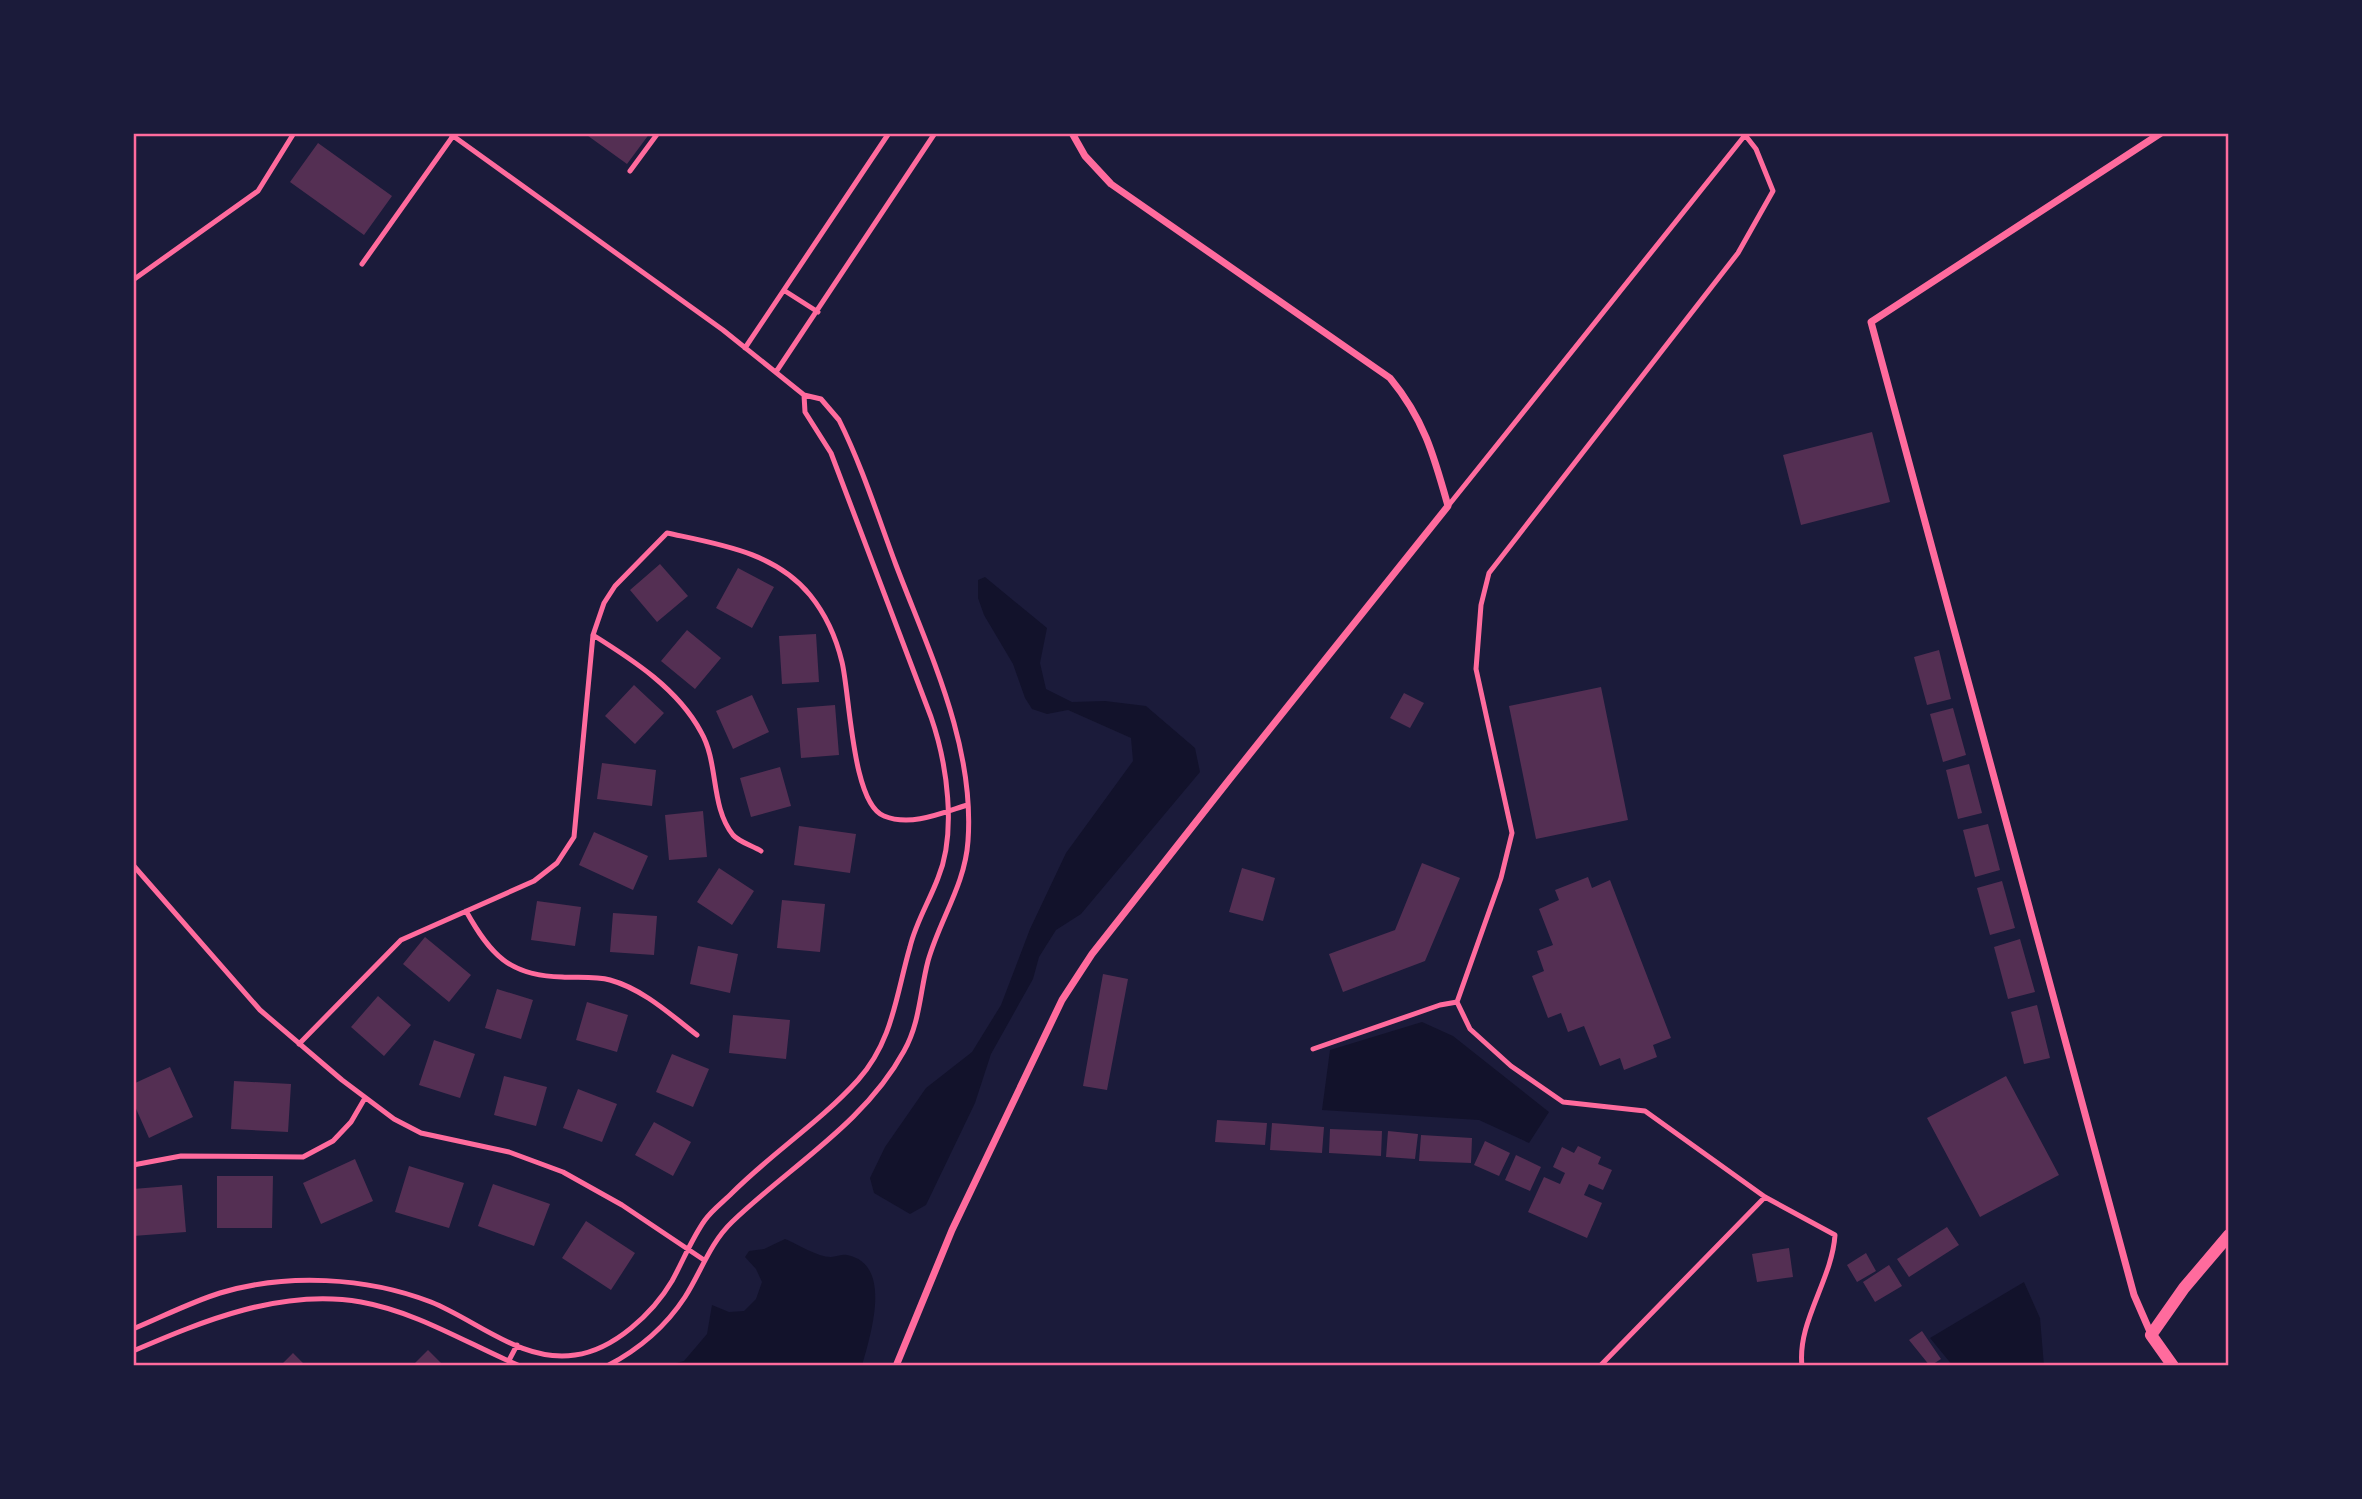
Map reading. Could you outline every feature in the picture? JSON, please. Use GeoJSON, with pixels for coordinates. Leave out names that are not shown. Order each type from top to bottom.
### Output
{"type":"FeatureCollection","features":[{"type":"Feature","properties":{"kind":"street"},"geometry":{"type":"LineString","coordinates":[[897,1366],[952,1230],[1062,1000],[1092,954],[1448,506],[1431,444],[1412,405],[1390,378],[1111,184],[1085,156],[1072,133]]}},
{"type":"Feature","properties":{"kind":"street"},"geometry":{"type":"LineString","coordinates":[[2161,133],[1871,322],[2130,1282],[2151,1335],[2173,1366]]}},
{"type":"Feature","properties":{"kind":"street"},"geometry":{"type":"LineString","coordinates":[[2151,1335],[2184,1288],[2229,1235]]}},
{"type":"Feature","properties":{"kind":"lane"},"geometry":{"type":"LineString","coordinates":[[133,280],[258,191],[294,133]]}},
{"type":"Feature","properties":{"kind":"lane"},"geometry":{"type":"LineString","coordinates":[[630,171],[658,133]]}},
{"type":"Feature","properties":{"kind":"lane"},"geometry":{"type":"LineString","coordinates":[[745,348],[889,133]]}},
{"type":"Feature","properties":{"kind":"lane"},"geometry":{"type":"LineString","coordinates":[[776,372],[935,133]]}},
{"type":"Feature","properties":{"kind":"lane"},"geometry":{"type":"LineString","coordinates":[[362,264],[451,134],[745,348],[804,395],[821,399],[847,437],[951,715],[961,751],[969,840],[962,881],[937,931],[927,964],[919,1013],[905,1051],[876,1090],[843,1127],[731,1223],[704,1260],[685,1296],[659,1328],[628,1355],[607,1366]]}},
{"type":"Feature","properties":{"kind":"lane"},"geometry":{"type":"LineString","coordinates":[[1448,506],[1745,134],[1756,149],[1773,191],[1738,253],[1489,573],[1481,605],[1476,668],[1512,833],[1501,878],[1457,1002],[1470,1029],[1511,1066],[1563,1102],[1645,1111],[1765,1197],[1835,1235],[1834,1259],[1800,1348],[1802,1366]]}},
{"type":"Feature","properties":{"kind":"lane"},"geometry":{"type":"LineString","coordinates":[[785,291],[818,312]]}},
{"type":"Feature","properties":{"kind":"lane"},"geometry":{"type":"LineString","coordinates":[[133,1329],[222,1293],[320,1280],[365,1284],[431,1302],[543,1356],[574,1356],[595,1351],[617,1339],[643,1317],[670,1285],[705,1220],[746,1180],[825,1113],[860,1077],[885,1040],[898,1006],[916,921],[940,876],[947,840],[942,748],[831,453],[805,412],[804,395]]}},
{"type":"Feature","properties":{"kind":"lane"},"geometry":{"type":"LineString","coordinates":[[299,1044],[401,940],[534,881],[557,863],[574,837],[593,635],[604,603],[615,586],[667,533],[751,552],[778,568],[809,593],[831,625],[842,664],[860,779],[868,804],[883,816],[904,820],[947,812],[967,805]]}},
{"type":"Feature","properties":{"kind":"lane"},"geometry":{"type":"LineString","coordinates":[[593,635],[644,668],[684,707],[702,733],[713,766],[720,808],[734,836],[761,850]]}},
{"type":"Feature","properties":{"kind":"lane"},"geometry":{"type":"LineString","coordinates":[[133,865],[260,1010],[394,1119],[421,1133],[509,1152],[563,1172],[622,1205],[704,1260]]}},
{"type":"Feature","properties":{"kind":"lane"},"geometry":{"type":"LineString","coordinates":[[466,911],[485,945],[508,964],[540,977],[610,980],[649,998],[697,1035]]}},
{"type":"Feature","properties":{"kind":"lane"},"geometry":{"type":"LineString","coordinates":[[1313,1049],[1440,1005],[1457,1002]]}},
{"type":"Feature","properties":{"kind":"lane"},"geometry":{"type":"LineString","coordinates":[[133,1165],[181,1156],[303,1157],[333,1141],[351,1122],[365,1098]]}},
{"type":"Feature","properties":{"kind":"lane"},"geometry":{"type":"LineString","coordinates":[[1600,1366],[1765,1197]]}},
{"type":"Feature","properties":{"kind":"lane"},"geometry":{"type":"LineString","coordinates":[[133,1351],[230,1313],[274,1304],[316,1300],[360,1302],[421,1321],[508,1364],[520,1366]]}},
{"type":"Feature","properties":{"kind":"lane"},"geometry":{"type":"LineString","coordinates":[[508,1364],[517,1345]]}},
{"type":"Feature","properties":{"kind":"shaded area"},"geometry":{"type":"Polygon","coordinates":[[[985,577],[1047,628],[1040,663],[1046,689],[1072,702],[1105,701],[1146,706],[1195,748],[1200,772],[1081,914],[1056,930],[1039,957],[1033,979],[991,1054],[975,1103],[926,1205],[910,1214],[874,1193],[870,1178],[885,1147],[926,1088],[972,1052],[1001,1005],[1030,929],[1066,853],[1133,761],[1131,738],[1068,710],[1047,714],[1032,709],[1025,698],[1013,664],[984,615],[978,598],[978,580],[985,577]]]}},
{"type":"Feature","properties":{"kind":"shaded area"},"geometry":{"type":"Polygon","coordinates":[[[1422,1022],[1453,1036],[1549,1112],[1529,1143],[1479,1120],[1322,1110],[1330,1050],[1422,1022]]]}},
{"type":"Feature","properties":{"kind":"shaded area"},"geometry":{"type":"Polygon","coordinates":[[[785,1239],[814,1253],[833,1257],[847,1255],[861,1261],[870,1272],[875,1286],[875,1303],[862,1366],[665,1366],[684,1361],[707,1334],[712,1305],[729,1312],[744,1311],[756,1299],[762,1282],[756,1269],[745,1257],[749,1251],[764,1249],[785,1239]]]}},
{"type":"Feature","properties":{"kind":"shaded area"},"geometry":{"type":"Polygon","coordinates":[[[2024,1282],[2040,1318],[2044,1366],[1953,1366],[1930,1338],[2024,1282]]]}},
{"type":"Feature","properties":{"kind":"building"},"geometry":{"type":"Polygon","coordinates":[[[584,133],[650,133],[627,164],[584,133]]]}},
{"type":"Feature","properties":{"kind":"building"},"geometry":{"type":"Polygon","coordinates":[[[318,143],[392,196],[364,235],[290,182],[318,143]]]}},
{"type":"Feature","properties":{"kind":"building"},"geometry":{"type":"Polygon","coordinates":[[[1872,432],[1890,502],[1801,525],[1783,455],[1872,432]]]}},
{"type":"Feature","properties":{"kind":"building"},"geometry":{"type":"Polygon","coordinates":[[[660,564],[688,596],[657,622],[630,590],[660,564]]]}},
{"type":"Feature","properties":{"kind":"building"},"geometry":{"type":"Polygon","coordinates":[[[738,568],[774,587],[752,628],[716,608],[738,568]]]}},
{"type":"Feature","properties":{"kind":"building"},"geometry":{"type":"Polygon","coordinates":[[[687,630],[721,658],[695,689],[661,661],[687,630]]]}},
{"type":"Feature","properties":{"kind":"building"},"geometry":{"type":"Polygon","coordinates":[[[816,634],[819,682],[782,684],[779,636],[816,634]]]}},
{"type":"Feature","properties":{"kind":"building"},"geometry":{"type":"Polygon","coordinates":[[[1939,650],[1951,699],[1927,705],[1914,657],[1939,650]]]}},
{"type":"Feature","properties":{"kind":"building"},"geometry":{"type":"Polygon","coordinates":[[[634,685],[664,713],[635,744],[605,716],[634,685]]]}},
{"type":"Feature","properties":{"kind":"building"},"geometry":{"type":"Polygon","coordinates":[[[1601,687],[1628,820],[1536,839],[1509,706],[1601,687]]]}},
{"type":"Feature","properties":{"kind":"building"},"geometry":{"type":"Polygon","coordinates":[[[1404,693],[1424,703],[1410,728],[1390,718],[1404,693]]]}},
{"type":"Feature","properties":{"kind":"building"},"geometry":{"type":"Polygon","coordinates":[[[752,695],[769,732],[733,749],[716,711],[752,695]]]}},
{"type":"Feature","properties":{"kind":"building"},"geometry":{"type":"Polygon","coordinates":[[[835,705],[839,755],[801,758],[797,708],[835,705]]]}},
{"type":"Feature","properties":{"kind":"building"},"geometry":{"type":"Polygon","coordinates":[[[1953,708],[1966,755],[1943,762],[1930,714],[1953,708]]]}},
{"type":"Feature","properties":{"kind":"building"},"geometry":{"type":"Polygon","coordinates":[[[602,763],[656,770],[652,806],[597,799],[602,763]]]}},
{"type":"Feature","properties":{"kind":"building"},"geometry":{"type":"Polygon","coordinates":[[[1969,764],[1982,813],[1958,819],[1946,770],[1969,764]]]}},
{"type":"Feature","properties":{"kind":"building"},"geometry":{"type":"Polygon","coordinates":[[[780,767],[791,806],[751,817],[740,778],[780,767]]]}},
{"type":"Feature","properties":{"kind":"building"},"geometry":{"type":"Polygon","coordinates":[[[703,811],[707,857],[669,860],[665,815],[703,811]]]}},
{"type":"Feature","properties":{"kind":"building"},"geometry":{"type":"Polygon","coordinates":[[[1988,824],[2000,870],[1975,877],[1963,830],[1988,824]]]}},
{"type":"Feature","properties":{"kind":"building"},"geometry":{"type":"Polygon","coordinates":[[[799,826],[856,834],[850,873],[794,865],[799,826]]]}},
{"type":"Feature","properties":{"kind":"building"},"geometry":{"type":"Polygon","coordinates":[[[594,832],[648,856],[633,890],[579,865],[594,832]]]}},
{"type":"Feature","properties":{"kind":"building"},"geometry":{"type":"Polygon","coordinates":[[[1422,863],[1460,878],[1425,961],[1343,992],[1329,954],[1395,930],[1422,863]]]}},
{"type":"Feature","properties":{"kind":"building"},"geometry":{"type":"Polygon","coordinates":[[[719,868],[754,891],[732,925],[697,902],[719,868]]]}},
{"type":"Feature","properties":{"kind":"building"},"geometry":{"type":"Polygon","coordinates":[[[1242,868],[1275,878],[1263,921],[1229,912],[1242,868]]]}},
{"type":"Feature","properties":{"kind":"building"},"geometry":{"type":"Polygon","coordinates":[[[1588,877],[1592,888],[1610,880],[1671,1038],[1653,1045],[1657,1057],[1624,1070],[1620,1058],[1600,1066],[1584,1026],[1568,1032],[1561,1013],[1548,1018],[1532,976],[1544,971],[1537,951],[1553,945],[1539,909],[1559,900],[1555,890],[1588,877]]]}},
{"type":"Feature","properties":{"kind":"building"},"geometry":{"type":"Polygon","coordinates":[[[2002,881],[2015,928],[1990,935],[1977,888],[2002,881]]]}},
{"type":"Feature","properties":{"kind":"building"},"geometry":{"type":"Polygon","coordinates":[[[782,900],[825,904],[820,952],[777,948],[782,900]]]}},
{"type":"Feature","properties":{"kind":"building"},"geometry":{"type":"Polygon","coordinates":[[[537,901],[581,907],[575,946],[531,940],[537,901]]]}},
{"type":"Feature","properties":{"kind":"building"},"geometry":{"type":"Polygon","coordinates":[[[613,913],[657,916],[654,955],[610,952],[613,913]]]}},
{"type":"Feature","properties":{"kind":"building"},"geometry":{"type":"Polygon","coordinates":[[[425,937],[471,975],[449,1002],[403,964],[425,937]]]}},
{"type":"Feature","properties":{"kind":"building"},"geometry":{"type":"Polygon","coordinates":[[[2020,939],[2035,992],[2008,999],[1994,947],[2020,939]]]}},
{"type":"Feature","properties":{"kind":"building"},"geometry":{"type":"Polygon","coordinates":[[[698,946],[738,954],[730,993],[690,984],[698,946]]]}},
{"type":"Feature","properties":{"kind":"building"},"geometry":{"type":"Polygon","coordinates":[[[1103,974],[1128,979],[1107,1090],[1083,1086],[1103,974]]]}},
{"type":"Feature","properties":{"kind":"building"},"geometry":{"type":"Polygon","coordinates":[[[497,989],[533,1000],[521,1039],[485,1028],[497,989]]]}},
{"type":"Feature","properties":{"kind":"building"},"geometry":{"type":"Polygon","coordinates":[[[378,996],[411,1025],[384,1056],[351,1027],[378,996]]]}},
{"type":"Feature","properties":{"kind":"building"},"geometry":{"type":"Polygon","coordinates":[[[587,1002],[628,1015],[617,1052],[576,1040],[587,1002]]]}},
{"type":"Feature","properties":{"kind":"building"},"geometry":{"type":"Polygon","coordinates":[[[2037,1005],[2050,1058],[2024,1064],[2011,1012],[2037,1005]]]}},
{"type":"Feature","properties":{"kind":"building"},"geometry":{"type":"Polygon","coordinates":[[[733,1015],[790,1020],[786,1059],[729,1053],[733,1015]]]}},
{"type":"Feature","properties":{"kind":"building"},"geometry":{"type":"Polygon","coordinates":[[[434,1040],[475,1054],[460,1098],[419,1085],[434,1040]]]}},
{"type":"Feature","properties":{"kind":"building"},"geometry":{"type":"Polygon","coordinates":[[[672,1054],[709,1069],[693,1107],[656,1092],[672,1054]]]}},
{"type":"Feature","properties":{"kind":"building"},"geometry":{"type":"Polygon","coordinates":[[[170,1067],[193,1117],[149,1138],[133,1102],[133,1084],[170,1067]]]}},
{"type":"Feature","properties":{"kind":"building"},"geometry":{"type":"Polygon","coordinates":[[[504,1076],[547,1087],[536,1126],[494,1115],[504,1076]]]}},
{"type":"Feature","properties":{"kind":"building"},"geometry":{"type":"Polygon","coordinates":[[[2006,1076],[2059,1175],[1980,1217],[1927,1118],[2006,1076]]]}},
{"type":"Feature","properties":{"kind":"building"},"geometry":{"type":"Polygon","coordinates":[[[234,1081],[291,1084],[288,1132],[231,1129],[234,1081]]]}},
{"type":"Feature","properties":{"kind":"building"},"geometry":{"type":"Polygon","coordinates":[[[578,1089],[617,1104],[602,1142],[563,1128],[578,1089]]]}},
{"type":"Feature","properties":{"kind":"building"},"geometry":{"type":"Polygon","coordinates":[[[1217,1120],[1267,1123],[1265,1145],[1215,1142],[1217,1120]]]}},
{"type":"Feature","properties":{"kind":"building"},"geometry":{"type":"Polygon","coordinates":[[[654,1122],[691,1142],[673,1176],[635,1155],[654,1122]]]}},
{"type":"Feature","properties":{"kind":"building"},"geometry":{"type":"Polygon","coordinates":[[[1272,1123],[1324,1127],[1322,1153],[1270,1150],[1272,1123]]]}},
{"type":"Feature","properties":{"kind":"building"},"geometry":{"type":"Polygon","coordinates":[[[1330,1129],[1382,1131],[1381,1156],[1329,1153],[1330,1129]]]}},
{"type":"Feature","properties":{"kind":"building"},"geometry":{"type":"Polygon","coordinates":[[[1388,1131],[1418,1134],[1415,1159],[1386,1157],[1388,1131]]]}},
{"type":"Feature","properties":{"kind":"building"},"geometry":{"type":"Polygon","coordinates":[[[1421,1135],[1472,1138],[1471,1163],[1419,1161],[1421,1135]]]}},
{"type":"Feature","properties":{"kind":"building"},"geometry":{"type":"Polygon","coordinates":[[[1485,1141],[1510,1153],[1499,1176],[1474,1165],[1485,1141]]]}},
{"type":"Feature","properties":{"kind":"building"},"geometry":{"type":"Polygon","coordinates":[[[1578,1146],[1601,1157],[1598,1164],[1612,1170],[1603,1190],[1589,1184],[1584,1195],[1602,1203],[1587,1238],[1528,1212],[1544,1177],[1560,1184],[1565,1173],[1553,1167],[1562,1147],[1574,1153],[1578,1146]]]}},
{"type":"Feature","properties":{"kind":"building"},"geometry":{"type":"Polygon","coordinates":[[[1516,1155],[1541,1167],[1530,1191],[1505,1180],[1516,1155]]]}},
{"type":"Feature","properties":{"kind":"building"},"geometry":{"type":"Polygon","coordinates":[[[355,1159],[373,1201],[321,1224],[303,1183],[355,1159]]]}},
{"type":"Feature","properties":{"kind":"building"},"geometry":{"type":"Polygon","coordinates":[[[409,1166],[464,1183],[449,1228],[395,1212],[409,1166]]]}},
{"type":"Feature","properties":{"kind":"building"},"geometry":{"type":"Polygon","coordinates":[[[217,1176],[273,1176],[272,1228],[217,1228],[217,1176]]]}},
{"type":"Feature","properties":{"kind":"building"},"geometry":{"type":"Polygon","coordinates":[[[493,1184],[550,1204],[534,1246],[478,1226],[493,1184]]]}},
{"type":"Feature","properties":{"kind":"building"},"geometry":{"type":"Polygon","coordinates":[[[182,1185],[186,1232],[133,1236],[133,1189],[182,1185]]]}},
{"type":"Feature","properties":{"kind":"building"},"geometry":{"type":"Polygon","coordinates":[[[586,1221],[635,1253],[611,1290],[562,1258],[586,1221]]]}},
{"type":"Feature","properties":{"kind":"building"},"geometry":{"type":"Polygon","coordinates":[[[1947,1227],[1959,1245],[1909,1277],[1897,1259],[1947,1227]]]}},
{"type":"Feature","properties":{"kind":"building"},"geometry":{"type":"Polygon","coordinates":[[[1789,1248],[1793,1277],[1757,1282],[1752,1254],[1789,1248]]]}},
{"type":"Feature","properties":{"kind":"building"},"geometry":{"type":"Polygon","coordinates":[[[1866,1253],[1876,1271],[1857,1282],[1847,1265],[1866,1253]]]}},
{"type":"Feature","properties":{"kind":"building"},"geometry":{"type":"Polygon","coordinates":[[[1889,1265],[1902,1286],[1875,1302],[1863,1282],[1889,1265]]]}},
{"type":"Feature","properties":{"kind":"building"},"geometry":{"type":"Polygon","coordinates":[[[1922,1331],[1941,1359],[1930,1366],[1909,1340],[1922,1331]]]}},
{"type":"Feature","properties":{"kind":"building"},"geometry":{"type":"Polygon","coordinates":[[[428,1350],[444,1366],[412,1366],[428,1350]]]}},
{"type":"Feature","properties":{"kind":"building"},"geometry":{"type":"Polygon","coordinates":[[[293,1353],[306,1366],[280,1366],[293,1353]]]}}]}
